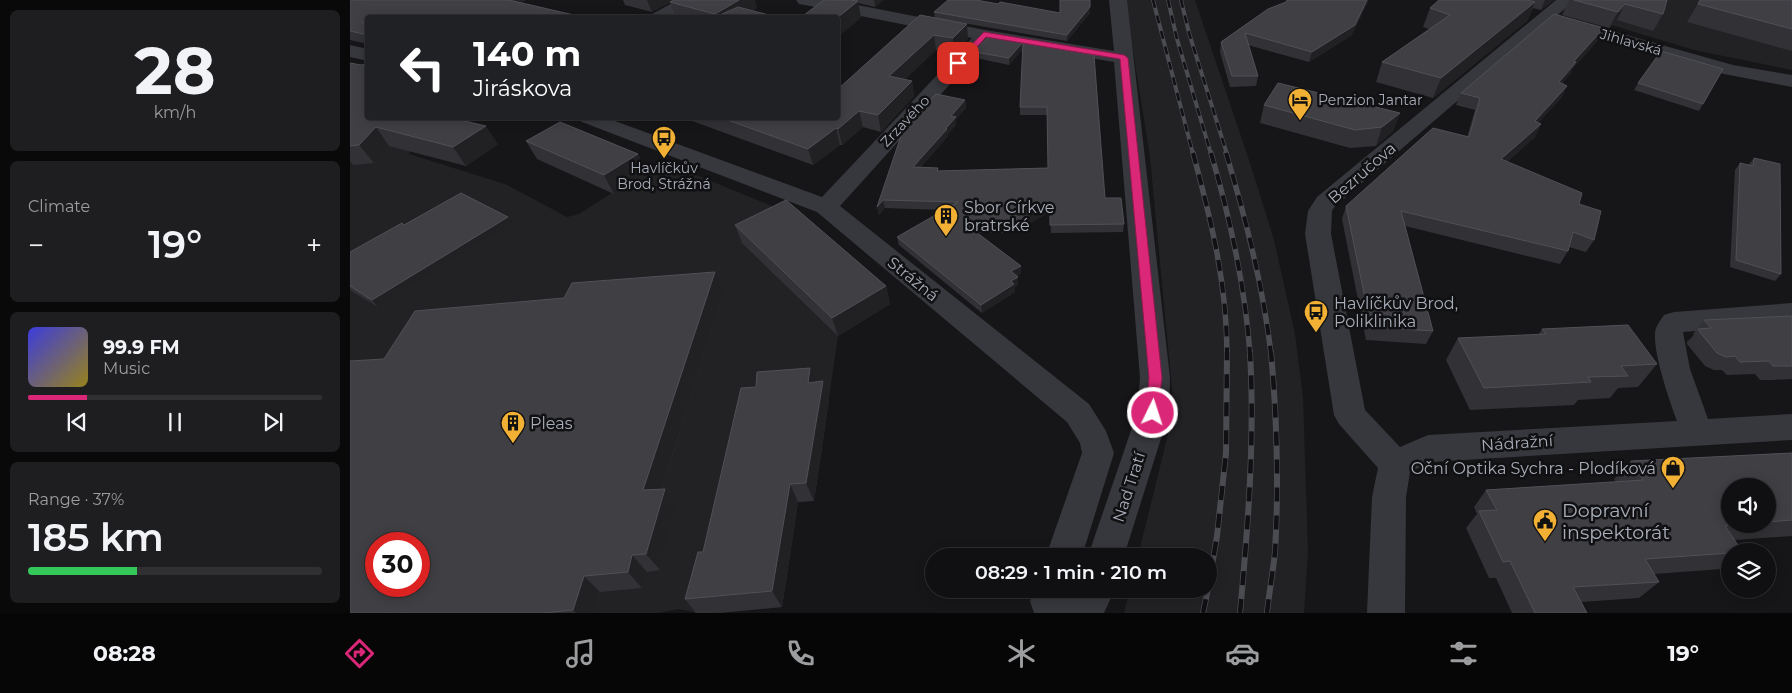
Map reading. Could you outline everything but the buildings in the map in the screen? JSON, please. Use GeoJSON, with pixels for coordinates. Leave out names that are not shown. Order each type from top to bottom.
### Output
{"type":"FeatureCollection","features":[{"type":"Feature","properties":{"kind":"street"},"geometry":{"type":"LineString","coordinates":[[664,15],[691,0]]}},
{"type":"Feature","properties":{"kind":"street"},"geometry":{"type":"LineString","coordinates":[[804,0],[984,35],[1124,58]]}},
{"type":"Feature","properties":{"kind":"street","name":"Nad Tratí"},"geometry":{"type":"LineString","coordinates":[[1109,548],[1153,413],[1155,378],[1118,0]]}},
{"type":"Feature","properties":{"kind":"street","name":"Bezručova"},"geometry":{"type":"LineString","coordinates":[[1395,464],[1350,415],[1318,234],[1320,211],[1326,202],[1536,16],[1566,0]]}},
{"type":"Feature","properties":{"kind":"street","name":"Jihlavská"},"geometry":{"type":"LineString","coordinates":[[1536,16],[1731,70],[1789,83]]}},
{"type":"Feature","properties":{"kind":"street","name":"Zrzavého"},"geometry":{"type":"LineString","coordinates":[[826,207],[984,35]]}},
{"type":"Feature","properties":{"kind":"street"},"geometry":{"type":"LineString","coordinates":[[350,51],[365,54]]}},
{"type":"Feature","properties":{"kind":"street","name":"Strážná"},"geometry":{"type":"LineString","coordinates":[[593,120],[826,207],[1074,410],[1089,428],[1095,440],[1098,453],[1067,548]]}},
{"type":"Feature","properties":{"kind":"street"},"geometry":{"type":"LineString","coordinates":[[1698,432],[1684,401],[1670,350],[1669,330],[1674,322],[1792,313]]}},
{"type":"Feature","properties":{"kind":"street","name":"Nádražní"},"geometry":{"type":"LineString","coordinates":[[1395,464],[1428,449],[1792,427]]}},
{"type":"Feature","properties":{"kind":"street"},"geometry":{"type":"LineString","coordinates":[[1386,613],[1389,497],[1395,464]]}},
{"type":"Feature","properties":{"kind":"street"},"geometry":{"type":"LineString","coordinates":[[1050,598],[1049,601],[1053,613]]}},
{"type":"Feature","properties":{"kind":"street"},"geometry":{"type":"LineString","coordinates":[[1080,613],[1092,598]]}},
{"type":"Feature","properties":{"kind":"shaded area"},"geometry":{"type":"Polygon","coordinates":[[[1125,0],[1195,0],[1274,240],[1295,334],[1303,398],[1308,552],[1304,613],[1124,613],[1128,598],[1217,598],[1217,548],[1140,548],[1174,410],[1150,157],[1125,0]]]}},
{"type":"Feature","properties":{"kind":"shaded area"},"geometry":{"type":"Polygon","coordinates":[[[1602,0],[1715,0],[1792,20],[1792,70],[1694,50],[1585,17],[1602,0]]]}},
{"type":"Feature","properties":{"kind":"shaded area"},"geometry":{"type":"Polygon","coordinates":[[[365,118],[474,120],[412,149],[409,154],[505,184],[567,217],[579,214],[662,161],[779,209],[890,304],[838,336],[814,501],[798,502],[782,607],[719,613],[698,613],[679,609],[659,613],[350,613],[350,121],[365,118]]]}},
{"type":"Feature","properties":{"kind":"railway"},"geometry":{"type":"LineString","coordinates":[[1153,0],[1193,154]]}},
{"type":"Feature","properties":{"kind":"railway"},"geometry":{"type":"LineString","coordinates":[[1168,0],[1177,39],[1211,154]]}},
{"type":"Feature","properties":{"kind":"railway"},"geometry":{"type":"LineString","coordinates":[[1181,0],[1189,33],[1227,154]]}},
{"type":"Feature","properties":{"kind":"railway"},"geometry":{"type":"LineString","coordinates":[[1193,153],[1217,252],[1224,302],[1227,354]]}},
{"type":"Feature","properties":{"kind":"railway"},"geometry":{"type":"LineString","coordinates":[[1211,153],[1236,252],[1248,328],[1250,354]]}},
{"type":"Feature","properties":{"kind":"railway"},"geometry":{"type":"LineString","coordinates":[[1226,153],[1253,252],[1268,328],[1271,354]]}},
{"type":"Feature","properties":{"kind":"railway"},"geometry":{"type":"LineString","coordinates":[[1240,613],[1251,450],[1250,352]]}},
{"type":"Feature","properties":{"kind":"railway"},"geometry":{"type":"LineString","coordinates":[[1267,613],[1275,552],[1277,502],[1276,427],[1271,352]]}},
{"type":"Feature","properties":{"kind":"railway"},"geometry":{"type":"LineString","coordinates":[[1215,548],[1226,453],[1227,354]]}},
{"type":"Feature","properties":{"kind":"railway"},"geometry":{"type":"LineString","coordinates":[[1203,613],[1206,598]]}},
{"type":"Feature","properties":{"kind":"place","name":"Penzion Jantar"},"geometry":{"type":"Point","coordinates":[1300,121]}},
{"type":"Feature","properties":{"kind":"place","name":"Havlíčkův Brod, Strážná"},"geometry":{"type":"Point","coordinates":[664,159]}},
{"type":"Feature","properties":{"kind":"place","name":"Sbor Církve bratrské"},"geometry":{"type":"Point","coordinates":[946,237]}},
{"type":"Feature","properties":{"kind":"place","name":"Havlíčkův Brod, Poliklinika"},"geometry":{"type":"Point","coordinates":[1316,333]}},
{"type":"Feature","properties":{"kind":"place","name":"Pleas"},"geometry":{"type":"Point","coordinates":[513,444]}},
{"type":"Feature","properties":{"kind":"place","name":"Oční Optika Sychra - Plodíková"},"geometry":{"type":"Point","coordinates":[1673,489]}},
{"type":"Feature","properties":{"kind":"place","name":"Dopravní inspektorát"},"geometry":{"type":"Point","coordinates":[1545,542]}},
{"type":"Feature","properties":{"kind":"route"},"geometry":{"type":"LineString","coordinates":[[958,63],[984,35],[1124,58],[1155,378],[1153,413]]}}]}
